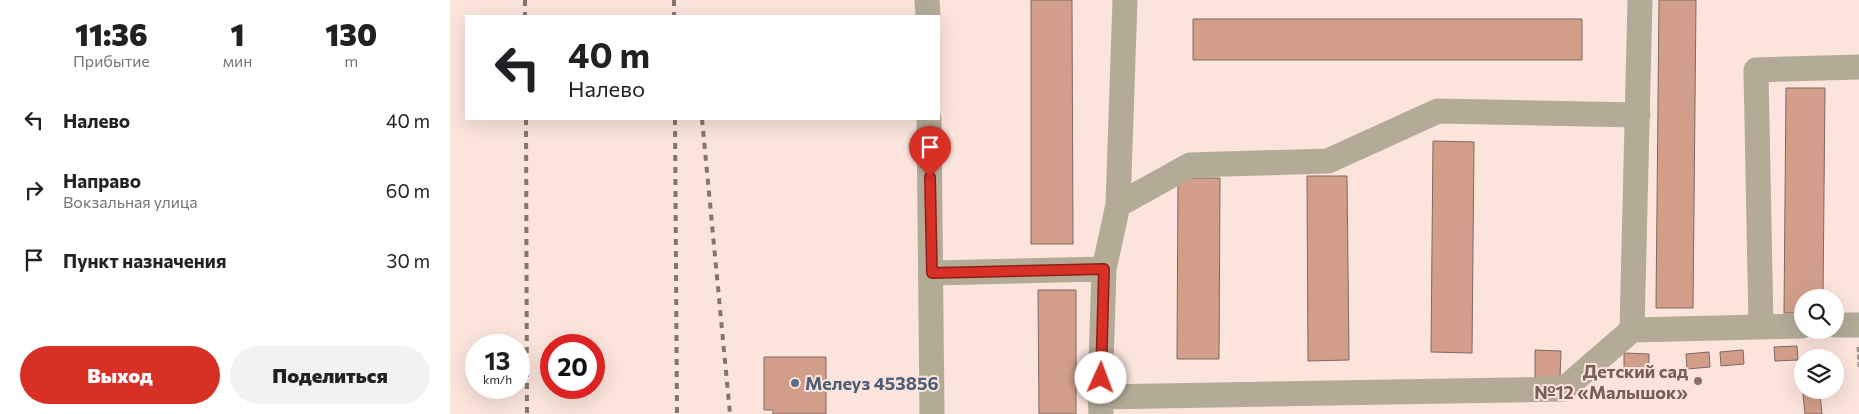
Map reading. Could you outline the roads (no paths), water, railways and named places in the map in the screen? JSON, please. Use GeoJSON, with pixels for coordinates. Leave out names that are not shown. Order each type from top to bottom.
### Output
{"type":"FeatureCollection","features":[{"type":"Feature","properties":{"kind":"street"},"geometry":{"type":"LineString","coordinates":[[927,0],[928,15]]}},
{"type":"Feature","properties":{"kind":"street"},"geometry":{"type":"LineString","coordinates":[[1125,0],[1118,205],[1104,269],[1101,405],[1564,389],[1632,330],[1794,326]]}},
{"type":"Feature","properties":{"kind":"street"},"geometry":{"type":"LineString","coordinates":[[1632,330],[1640,0]]}},
{"type":"Feature","properties":{"kind":"street"},"geometry":{"type":"LineString","coordinates":[[1761,327],[1756,70],[1859,67]]}},
{"type":"Feature","properties":{"kind":"street"},"geometry":{"type":"LineString","coordinates":[[1118,205],[1190,165],[1328,160],[1438,111],[1638,115]]}},
{"type":"Feature","properties":{"kind":"street"},"geometry":{"type":"LineString","coordinates":[[929,120],[932,414]]}},
{"type":"Feature","properties":{"kind":"street"},"geometry":{"type":"LineString","coordinates":[[932,273],[1104,269]]}},
{"type":"Feature","properties":{"kind":"street"},"geometry":{"type":"LineString","coordinates":[[1844,325],[1859,325]]}},
{"type":"Feature","properties":{"kind":"railway"},"geometry":{"type":"LineString","coordinates":[[525,0],[525,15]]}},
{"type":"Feature","properties":{"kind":"railway"},"geometry":{"type":"LineString","coordinates":[[674,0],[674,15]]}},
{"type":"Feature","properties":{"kind":"railway"},"geometry":{"type":"LineString","coordinates":[[526,120],[527,414]]}},
{"type":"Feature","properties":{"kind":"railway"},"geometry":{"type":"LineString","coordinates":[[675,120],[677,414]]}},
{"type":"Feature","properties":{"kind":"railway"},"geometry":{"type":"LineString","coordinates":[[702,120],[730,414]]}},
{"type":"Feature","properties":{"kind":"place","name":"Детский сад №12 «Малышок»"},"geometry":{"type":"Point","coordinates":[1698,381]}},
{"type":"Feature","properties":{"kind":"place","name":"Мелеуз 453856"},"geometry":{"type":"Point","coordinates":[795,383]}}]}
